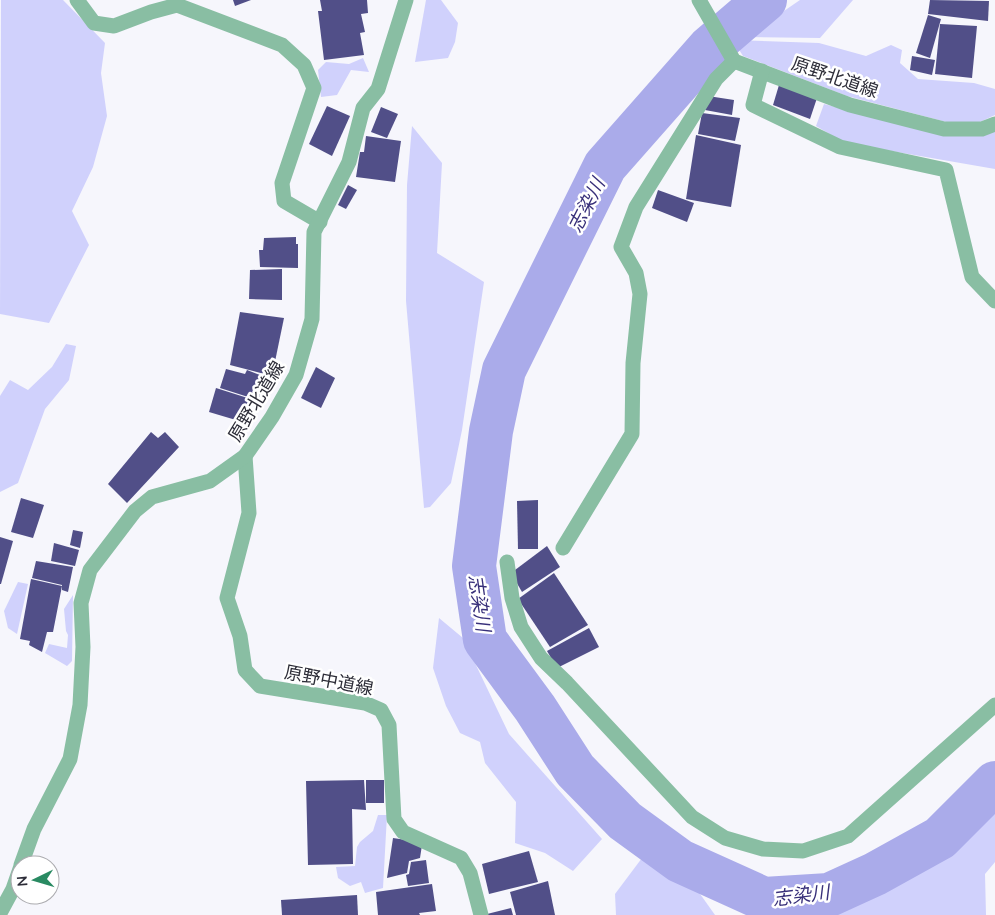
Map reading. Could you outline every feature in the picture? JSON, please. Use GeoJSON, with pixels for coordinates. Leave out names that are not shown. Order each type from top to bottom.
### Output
{"type":"FeatureCollection","features":[{"type":"Feature","properties":{"kind":"street"},"geometry":{"type":"LineString","coordinates":[[77,0],[94,23],[114,26],[151,12],[177,5],[282,45],[304,65],[314,88],[282,183],[284,201],[320,222]]}},
{"type":"Feature","properties":{"kind":"street","name":"原野北道線"},"geometry":{"type":"LineString","coordinates":[[25,855],[34,830],[70,758],[80,705],[83,647],[81,603],[90,570],[135,511],[152,497],[210,481],[245,456],[272,417],[296,375],[312,319],[314,232],[349,162],[363,108],[378,89],[406,0]]}},
{"type":"Feature","properties":{"kind":"street"},"geometry":{"type":"LineString","coordinates":[[563,548],[632,434],[633,362],[640,294],[636,273],[621,247],[636,207],[716,79],[734,61],[699,0]]}},
{"type":"Feature","properties":{"kind":"street","name":"原野北道線"},"geometry":{"type":"LineString","coordinates":[[734,61],[850,105],[944,128],[982,129],[995,124]]}},
{"type":"Feature","properties":{"kind":"street"},"geometry":{"type":"LineString","coordinates":[[762,71],[753,105],[840,147],[946,170],[972,277],[995,301]]}},
{"type":"Feature","properties":{"kind":"street","name":"原野中道線"},"geometry":{"type":"LineString","coordinates":[[245,456],[249,513],[227,598],[240,636],[245,670],[260,686],[365,703],[381,710],[389,725],[394,819],[403,832],[461,858],[470,874],[481,915]]}},
{"type":"Feature","properties":{"kind":"street"},"geometry":{"type":"LineString","coordinates":[[507,562],[512,598],[521,628],[541,658],[568,683],[692,817],[725,838],[763,849],[803,851],[848,836],[995,705]]}},
{"type":"Feature","properties":{"kind":"street"},"geometry":{"type":"LineString","coordinates":[[0,913],[10,895]]}},
{"type":"Feature","properties":{"kind":"shaded area"},"geometry":{"type":"Polygon","coordinates":[[[1,0],[63,0],[105,43],[101,73],[107,116],[93,167],[72,211],[89,245],[49,323],[0,314],[1,0]]]}},
{"type":"Feature","properties":{"kind":"shaded area"},"geometry":{"type":"Polygon","coordinates":[[[426,0],[441,0],[458,23],[455,42],[448,58],[415,62],[426,0]]]}},
{"type":"Feature","properties":{"kind":"shaded area"},"geometry":{"type":"Polygon","coordinates":[[[800,0],[853,0],[820,38],[746,37],[800,0]]]}},
{"type":"Feature","properties":{"kind":"shaded area"},"geometry":{"type":"Polygon","coordinates":[[[733,40],[819,43],[866,56],[891,45],[902,50],[900,63],[918,79],[974,83],[995,89],[995,115],[980,122],[950,123],[847,96],[743,56],[733,40]]]}},
{"type":"Feature","properties":{"kind":"shaded area"},"geometry":{"type":"Polygon","coordinates":[[[363,58],[369,72],[351,70],[337,95],[321,97],[318,70],[326,62],[349,64],[363,58]]]}},
{"type":"Feature","properties":{"kind":"shaded area"},"geometry":{"type":"Polygon","coordinates":[[[824,104],[944,135],[995,129],[995,169],[845,143],[816,126],[824,104]]]}},
{"type":"Feature","properties":{"kind":"shaded area"},"geometry":{"type":"Polygon","coordinates":[[[412,126],[442,163],[437,253],[484,282],[462,430],[451,483],[430,507],[424,508],[406,301],[407,185],[412,126]]]}},
{"type":"Feature","properties":{"kind":"shaded area"},"geometry":{"type":"Polygon","coordinates":[[[66,344],[76,346],[69,380],[45,409],[18,483],[0,492],[0,396],[10,380],[28,390],[52,367],[66,344]]]}},
{"type":"Feature","properties":{"kind":"shaded area"},"geometry":{"type":"Polygon","coordinates":[[[18,582],[28,584],[17,634],[8,628],[4,611],[18,582]]]}},
{"type":"Feature","properties":{"kind":"shaded area"},"geometry":{"type":"Polygon","coordinates":[[[73,595],[72,661],[67,666],[45,653],[49,644],[67,648],[68,635],[64,609],[73,595]]]}},
{"type":"Feature","properties":{"kind":"shaded area"},"geometry":{"type":"Polygon","coordinates":[[[439,618],[463,638],[509,734],[602,839],[573,871],[545,853],[515,843],[516,802],[485,763],[480,742],[460,733],[446,706],[433,668],[439,618]]]}},
{"type":"Feature","properties":{"kind":"shaded area"},"geometry":{"type":"Polygon","coordinates":[[[995,802],[995,862],[985,874],[986,915],[837,915],[944,856],[995,802]]]}},
{"type":"Feature","properties":{"kind":"shaded area"},"geometry":{"type":"Polygon","coordinates":[[[378,815],[387,815],[383,888],[365,893],[361,882],[350,886],[338,878],[336,867],[355,866],[357,847],[373,831],[378,815]]]}},
{"type":"Feature","properties":{"kind":"shaded area"},"geometry":{"type":"Polygon","coordinates":[[[642,858],[693,884],[715,915],[616,915],[615,894],[642,858]]]}},
{"type":"Feature","properties":{"kind":"building"},"geometry":{"type":"Polygon","coordinates":[[[233,0],[251,0],[235,6],[233,0]]]}},
{"type":"Feature","properties":{"kind":"building"},"geometry":{"type":"Polygon","coordinates":[[[320,0],[367,0],[368,13],[361,14],[365,32],[360,33],[364,55],[324,60],[318,11],[322,11],[320,0]]]}},
{"type":"Feature","properties":{"kind":"building"},"geometry":{"type":"Polygon","coordinates":[[[930,0],[989,1],[988,21],[928,14],[930,0]]]}},
{"type":"Feature","properties":{"kind":"building"},"geometry":{"type":"Polygon","coordinates":[[[928,15],[941,19],[930,58],[916,53],[928,15]]]}},
{"type":"Feature","properties":{"kind":"building"},"geometry":{"type":"Polygon","coordinates":[[[940,24],[977,26],[972,78],[935,74],[940,24]]]}},
{"type":"Feature","properties":{"kind":"building"},"geometry":{"type":"Polygon","coordinates":[[[912,56],[935,60],[932,75],[910,70],[912,56]]]}},
{"type":"Feature","properties":{"kind":"building"},"geometry":{"type":"Polygon","coordinates":[[[779,85],[817,98],[810,119],[773,105],[779,85]]]}},
{"type":"Feature","properties":{"kind":"building"},"geometry":{"type":"Polygon","coordinates":[[[708,96],[734,100],[732,115],[705,110],[708,96]]]}},
{"type":"Feature","properties":{"kind":"building"},"geometry":{"type":"Polygon","coordinates":[[[327,106],[350,116],[332,156],[309,144],[327,106]]]}},
{"type":"Feature","properties":{"kind":"building"},"geometry":{"type":"Polygon","coordinates":[[[381,107],[398,114],[387,138],[371,132],[381,107]]]}},
{"type":"Feature","properties":{"kind":"building"},"geometry":{"type":"Polygon","coordinates":[[[702,113],[740,118],[735,141],[698,134],[702,113]]]}},
{"type":"Feature","properties":{"kind":"building"},"geometry":{"type":"Polygon","coordinates":[[[696,135],[741,145],[731,207],[686,199],[696,135]]]}},
{"type":"Feature","properties":{"kind":"building"},"geometry":{"type":"Polygon","coordinates":[[[366,136],[401,141],[395,182],[356,177],[360,152],[364,152],[366,136]]]}},
{"type":"Feature","properties":{"kind":"building"},"geometry":{"type":"Polygon","coordinates":[[[348,185],[357,190],[346,209],[338,205],[348,185]]]}},
{"type":"Feature","properties":{"kind":"building"},"geometry":{"type":"Polygon","coordinates":[[[658,190],[694,203],[687,222],[652,208],[658,190]]]}},
{"type":"Feature","properties":{"kind":"building"},"geometry":{"type":"Polygon","coordinates":[[[296,237],[296,244],[298,244],[298,268],[260,267],[259,250],[263,250],[264,238],[296,237]]]}},
{"type":"Feature","properties":{"kind":"building"},"geometry":{"type":"Polygon","coordinates":[[[282,269],[282,300],[249,299],[250,270],[282,269]]]}},
{"type":"Feature","properties":{"kind":"building"},"geometry":{"type":"Polygon","coordinates":[[[240,312],[284,318],[272,376],[230,365],[240,312]]]}},
{"type":"Feature","properties":{"kind":"building"},"geometry":{"type":"Polygon","coordinates":[[[316,367],[335,378],[321,408],[301,398],[316,367]]]}},
{"type":"Feature","properties":{"kind":"building"},"geometry":{"type":"Polygon","coordinates":[[[226,369],[245,374],[247,370],[268,378],[261,401],[220,388],[226,369]]]}},
{"type":"Feature","properties":{"kind":"building"},"geometry":{"type":"Polygon","coordinates":[[[216,388],[254,400],[246,423],[209,412],[216,388]]]}},
{"type":"Feature","properties":{"kind":"building"},"geometry":{"type":"Polygon","coordinates":[[[151,432],[158,438],[165,432],[179,447],[127,503],[108,484],[151,432]]]}},
{"type":"Feature","properties":{"kind":"building"},"geometry":{"type":"Polygon","coordinates":[[[21,498],[44,505],[33,538],[11,532],[21,498]]]}},
{"type":"Feature","properties":{"kind":"building"},"geometry":{"type":"Polygon","coordinates":[[[538,500],[538,549],[518,549],[517,501],[538,500]]]}},
{"type":"Feature","properties":{"kind":"building"},"geometry":{"type":"Polygon","coordinates":[[[73,530],[83,532],[80,548],[70,545],[73,530]]]}},
{"type":"Feature","properties":{"kind":"building"},"geometry":{"type":"Polygon","coordinates":[[[0,537],[13,541],[1,584],[0,584],[0,537]]]}},
{"type":"Feature","properties":{"kind":"building"},"geometry":{"type":"Polygon","coordinates":[[[54,543],[79,550],[75,566],[51,561],[54,543]]]}},
{"type":"Feature","properties":{"kind":"building"},"geometry":{"type":"Polygon","coordinates":[[[547,546],[560,567],[522,592],[511,573],[547,546]]]}},
{"type":"Feature","properties":{"kind":"building"},"geometry":{"type":"Polygon","coordinates":[[[36,561],[73,567],[68,592],[62,590],[62,585],[32,578],[36,561]]]}},
{"type":"Feature","properties":{"kind":"building"},"geometry":{"type":"Polygon","coordinates":[[[554,573],[588,625],[550,647],[518,599],[554,573]]]}},
{"type":"Feature","properties":{"kind":"building"},"geometry":{"type":"Polygon","coordinates":[[[31,579],[62,586],[53,632],[47,632],[42,652],[29,645],[30,641],[20,639],[31,579]]]}},
{"type":"Feature","properties":{"kind":"building"},"geometry":{"type":"Polygon","coordinates":[[[589,628],[599,647],[557,668],[547,651],[589,628]]]}},
{"type":"Feature","properties":{"kind":"building"},"geometry":{"type":"Polygon","coordinates":[[[364,780],[366,810],[352,809],[353,864],[308,865],[306,781],[364,780]]]}},
{"type":"Feature","properties":{"kind":"building"},"geometry":{"type":"Polygon","coordinates":[[[366,780],[384,780],[384,803],[366,803],[366,780]]]}},
{"type":"Feature","properties":{"kind":"building"},"geometry":{"type":"Polygon","coordinates":[[[393,838],[413,841],[422,845],[420,858],[409,861],[407,873],[387,878],[393,838]]]}},
{"type":"Feature","properties":{"kind":"building"},"geometry":{"type":"Polygon","coordinates":[[[529,851],[538,882],[489,894],[482,864],[529,851]]]}},
{"type":"Feature","properties":{"kind":"building"},"geometry":{"type":"Polygon","coordinates":[[[426,860],[429,883],[408,886],[406,875],[409,874],[411,862],[426,860]]]}},
{"type":"Feature","properties":{"kind":"building"},"geometry":{"type":"Polygon","coordinates":[[[548,881],[555,915],[516,915],[510,892],[548,881]]]}},
{"type":"Feature","properties":{"kind":"building"},"geometry":{"type":"Polygon","coordinates":[[[432,884],[436,911],[419,913],[420,915],[378,915],[376,892],[432,884]]]}},
{"type":"Feature","properties":{"kind":"building"},"geometry":{"type":"Polygon","coordinates":[[[357,895],[358,915],[282,915],[281,900],[357,895]]]}},
{"type":"Feature","properties":{"kind":"building"},"geometry":{"type":"Polygon","coordinates":[[[511,908],[513,915],[487,915],[487,914],[511,908]]]}},
{"type":"Feature","properties":{"kind":"waterway","name":"志染川"},"geometry":{"type":"LineString","coordinates":[[765,0],[709,48],[605,166],[504,370],[491,431],[474,566],[485,640],[535,708],[575,770],[625,821],[680,861],[764,899],[829,895],[875,874],[940,838],[995,783]]}}]}
